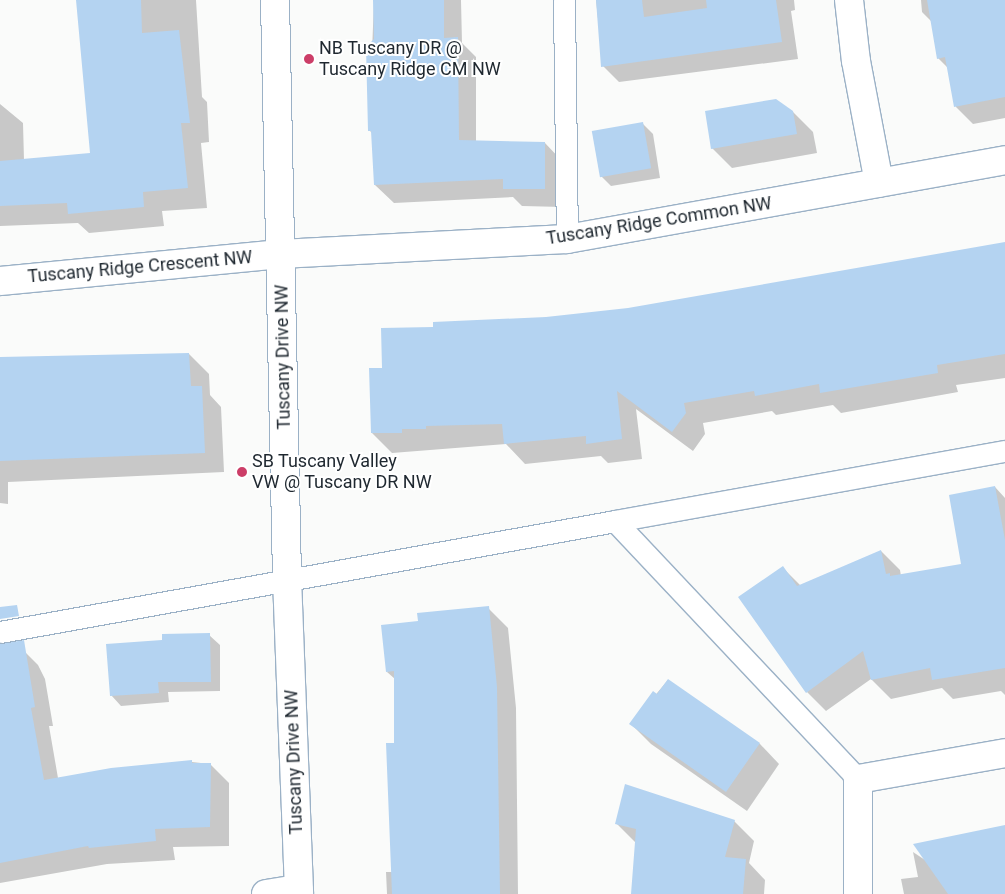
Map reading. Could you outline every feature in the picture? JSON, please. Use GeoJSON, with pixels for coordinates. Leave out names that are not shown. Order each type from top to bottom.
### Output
{"type":"FeatureCollection","features":[{"type":"Feature","properties":{"kind":"street","name":"Tuscany Drive NW"},"geometry":{"type":"LineString","coordinates":[[275,0],[287,578],[299,892]]}},
{"type":"Feature","properties":{"kind":"street"},"geometry":{"type":"LineString","coordinates":[[849,0],[856,60],[879,183]]}},
{"type":"Feature","properties":{"kind":"street","name":"Tuscany Ridge Common NW"},"geometry":{"type":"LineString","coordinates":[[280,254],[567,239],[1005,160]]}},
{"type":"Feature","properties":{"kind":"street","name":"Tuscany Ridge Crescent NW"},"geometry":{"type":"LineString","coordinates":[[0,281],[280,254]]}},
{"type":"Feature","properties":{"kind":"street"},"geometry":{"type":"LineString","coordinates":[[858,894],[858,779],[1005,753]]}},
{"type":"Feature","properties":{"kind":"street"},"geometry":{"type":"LineString","coordinates":[[266,894],[299,892]]}},
{"type":"Feature","properties":{"kind":"lane"},"geometry":{"type":"LineString","coordinates":[[564,0],[567,239]]}},
{"type":"Feature","properties":{"kind":"lane"},"geometry":{"type":"LineString","coordinates":[[0,632],[287,578],[1005,451]]}},
{"type":"Feature","properties":{"kind":"lane"},"geometry":{"type":"LineString","coordinates":[[615,521],[858,779]]}},
{"type":"Feature","properties":{"kind":"building"},"geometry":{"type":"Polygon","coordinates":[[[76,0],[141,0],[142,33],[179,30],[190,123],[181,123],[188,188],[143,192],[144,207],[68,214],[67,203],[0,206],[0,161],[90,153],[76,0]]]}},
{"type":"Feature","properties":{"kind":"building"},"geometry":{"type":"Polygon","coordinates":[[[373,0],[444,0],[444,38],[458,37],[459,140],[545,142],[545,189],[503,189],[503,179],[374,185],[371,131],[368,131],[366,47],[374,39],[373,0]]]}},
{"type":"Feature","properties":{"kind":"building"},"geometry":{"type":"Polygon","coordinates":[[[596,0],[642,0],[644,17],[707,8],[706,0],[776,0],[782,42],[601,67],[596,0]]]}},
{"type":"Feature","properties":{"kind":"building"},"geometry":{"type":"Polygon","coordinates":[[[927,0],[1005,0],[1005,97],[954,107],[945,57],[937,59],[927,0]]]}},
{"type":"Feature","properties":{"kind":"building"},"geometry":{"type":"Polygon","coordinates":[[[776,99],[793,111],[797,134],[711,149],[705,111],[776,99]]]}},
{"type":"Feature","properties":{"kind":"building"},"geometry":{"type":"Polygon","coordinates":[[[643,122],[651,168],[600,177],[592,131],[643,122]]]}},
{"type":"Feature","properties":{"kind":"building"},"geometry":{"type":"Polygon","coordinates":[[[1005,242],[1005,354],[937,365],[938,373],[820,393],[819,384],[755,396],[754,391],[684,403],[686,413],[672,432],[617,391],[622,439],[586,444],[586,436],[504,444],[502,424],[426,426],[426,429],[402,429],[402,433],[371,433],[369,368],[382,368],[381,328],[433,327],[433,322],[546,317],[628,308],[1005,242]]]}},
{"type":"Feature","properties":{"kind":"building"},"geometry":{"type":"Polygon","coordinates":[[[189,353],[191,386],[202,386],[205,453],[0,461],[0,357],[189,353]]]}},
{"type":"Feature","properties":{"kind":"building"},"geometry":{"type":"Polygon","coordinates":[[[995,486],[1005,540],[1005,668],[932,680],[930,668],[871,680],[863,651],[806,693],[738,597],[783,566],[797,586],[881,550],[886,574],[890,573],[890,576],[961,564],[949,495],[995,486]]]}},
{"type":"Feature","properties":{"kind":"building"},"geometry":{"type":"Polygon","coordinates":[[[17,605],[19,616],[0,619],[0,607],[17,605]]]}},
{"type":"Feature","properties":{"kind":"building"},"geometry":{"type":"Polygon","coordinates":[[[489,606],[497,687],[500,894],[392,894],[386,743],[394,743],[394,671],[386,672],[381,625],[418,621],[417,613],[489,606]]]}},
{"type":"Feature","properties":{"kind":"building"},"geometry":{"type":"Polygon","coordinates":[[[210,633],[211,682],[158,682],[159,693],[110,696],[106,644],[162,640],[162,634],[210,633]]]}},
{"type":"Feature","properties":{"kind":"building"},"geometry":{"type":"Polygon","coordinates":[[[24,640],[35,707],[31,708],[44,780],[111,768],[192,760],[192,763],[211,763],[210,827],[155,829],[156,841],[89,848],[88,846],[0,863],[0,644],[24,640]]]}},
{"type":"Feature","properties":{"kind":"building"},"geometry":{"type":"Polygon","coordinates":[[[668,679],[760,743],[726,792],[629,724],[653,691],[657,694],[668,679]]]}},
{"type":"Feature","properties":{"kind":"building"},"geometry":{"type":"Polygon","coordinates":[[[625,784],[735,820],[725,857],[746,859],[743,894],[631,894],[636,829],[615,824],[625,784]]]}},
{"type":"Feature","properties":{"kind":"building"},"geometry":{"type":"Polygon","coordinates":[[[1005,825],[1005,894],[948,894],[913,844],[1005,825]]]}},
{"type":"Feature","properties":{"kind":"place","name":"NB Tuscany DR @ Tuscany Ridge CM NW"},"geometry":{"type":"Point","coordinates":[309,59]}},
{"type":"Feature","properties":{"kind":"place","name":"SB Tuscany Valley VW @ Tuscany DR NW"},"geometry":{"type":"Point","coordinates":[242,472]}}]}
